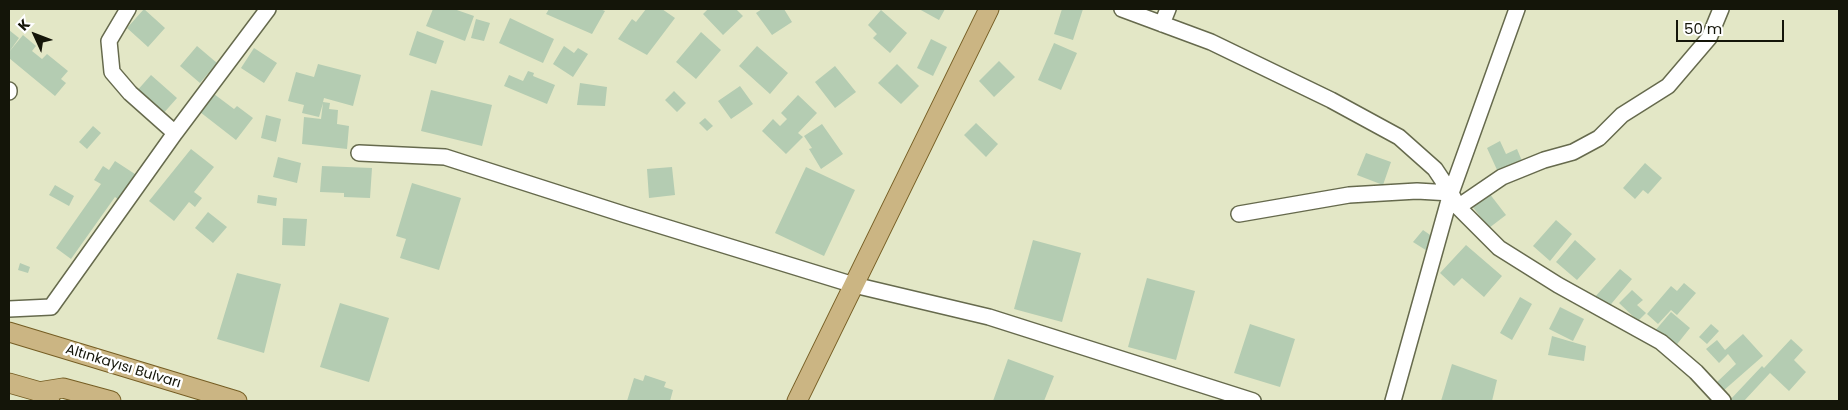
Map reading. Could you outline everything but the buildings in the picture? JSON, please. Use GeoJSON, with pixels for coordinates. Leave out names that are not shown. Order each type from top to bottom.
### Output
{"type":"FeatureCollection","features":[{"type":"Feature","properties":{"kind":"main road"},"geometry":{"type":"LineString","coordinates":[[797,401],[989,9]]}},
{"type":"Feature","properties":{"kind":"main road","name":"Altınkayısı Bulvarı"},"geometry":{"type":"LineString","coordinates":[[9,332],[237,401]]}},
{"type":"Feature","properties":{"kind":"main road"},"geometry":{"type":"LineString","coordinates":[[9,383],[72,401]]}},
{"type":"Feature","properties":{"kind":"main road"},"geometry":{"type":"LineString","coordinates":[[38,392],[63,388],[111,401]]}},
{"type":"Feature","properties":{"kind":"main road"},"geometry":{"type":"LineString","coordinates":[[197,389],[212,401]]}},
{"type":"Feature","properties":{"kind":"street"},"geometry":{"type":"LineString","coordinates":[[128,9],[109,41],[112,72],[130,93],[175,133]]}},
{"type":"Feature","properties":{"kind":"street"},"geometry":{"type":"LineString","coordinates":[[9,309],[51,307],[175,133],[268,9]]}},
{"type":"Feature","properties":{"kind":"street"},"geometry":{"type":"LineString","coordinates":[[1122,9],[1211,42],[1331,100],[1399,137],[1436,169],[1458,207],[1499,248],[1558,285],[1661,342],[1696,372],[1723,401]]}},
{"type":"Feature","properties":{"kind":"street"},"geometry":{"type":"LineString","coordinates":[[1162,24],[1168,9]]}},
{"type":"Feature","properties":{"kind":"street"},"geometry":{"type":"LineString","coordinates":[[1394,401],[1451,193],[1517,9]]}},
{"type":"Feature","properties":{"kind":"street"},"geometry":{"type":"LineString","coordinates":[[1458,207],[1502,178],[1544,160],[1573,152],[1599,138],[1622,115],[1668,86],[1709,38],[1721,9]]}},
{"type":"Feature","properties":{"kind":"street"},"geometry":{"type":"LineString","coordinates":[[359,153],[445,157],[854,286],[989,316],[1253,401]]}},
{"type":"Feature","properties":{"kind":"street"},"geometry":{"type":"LineString","coordinates":[[1239,214],[1349,195],[1417,190],[1451,193]]}}]}
